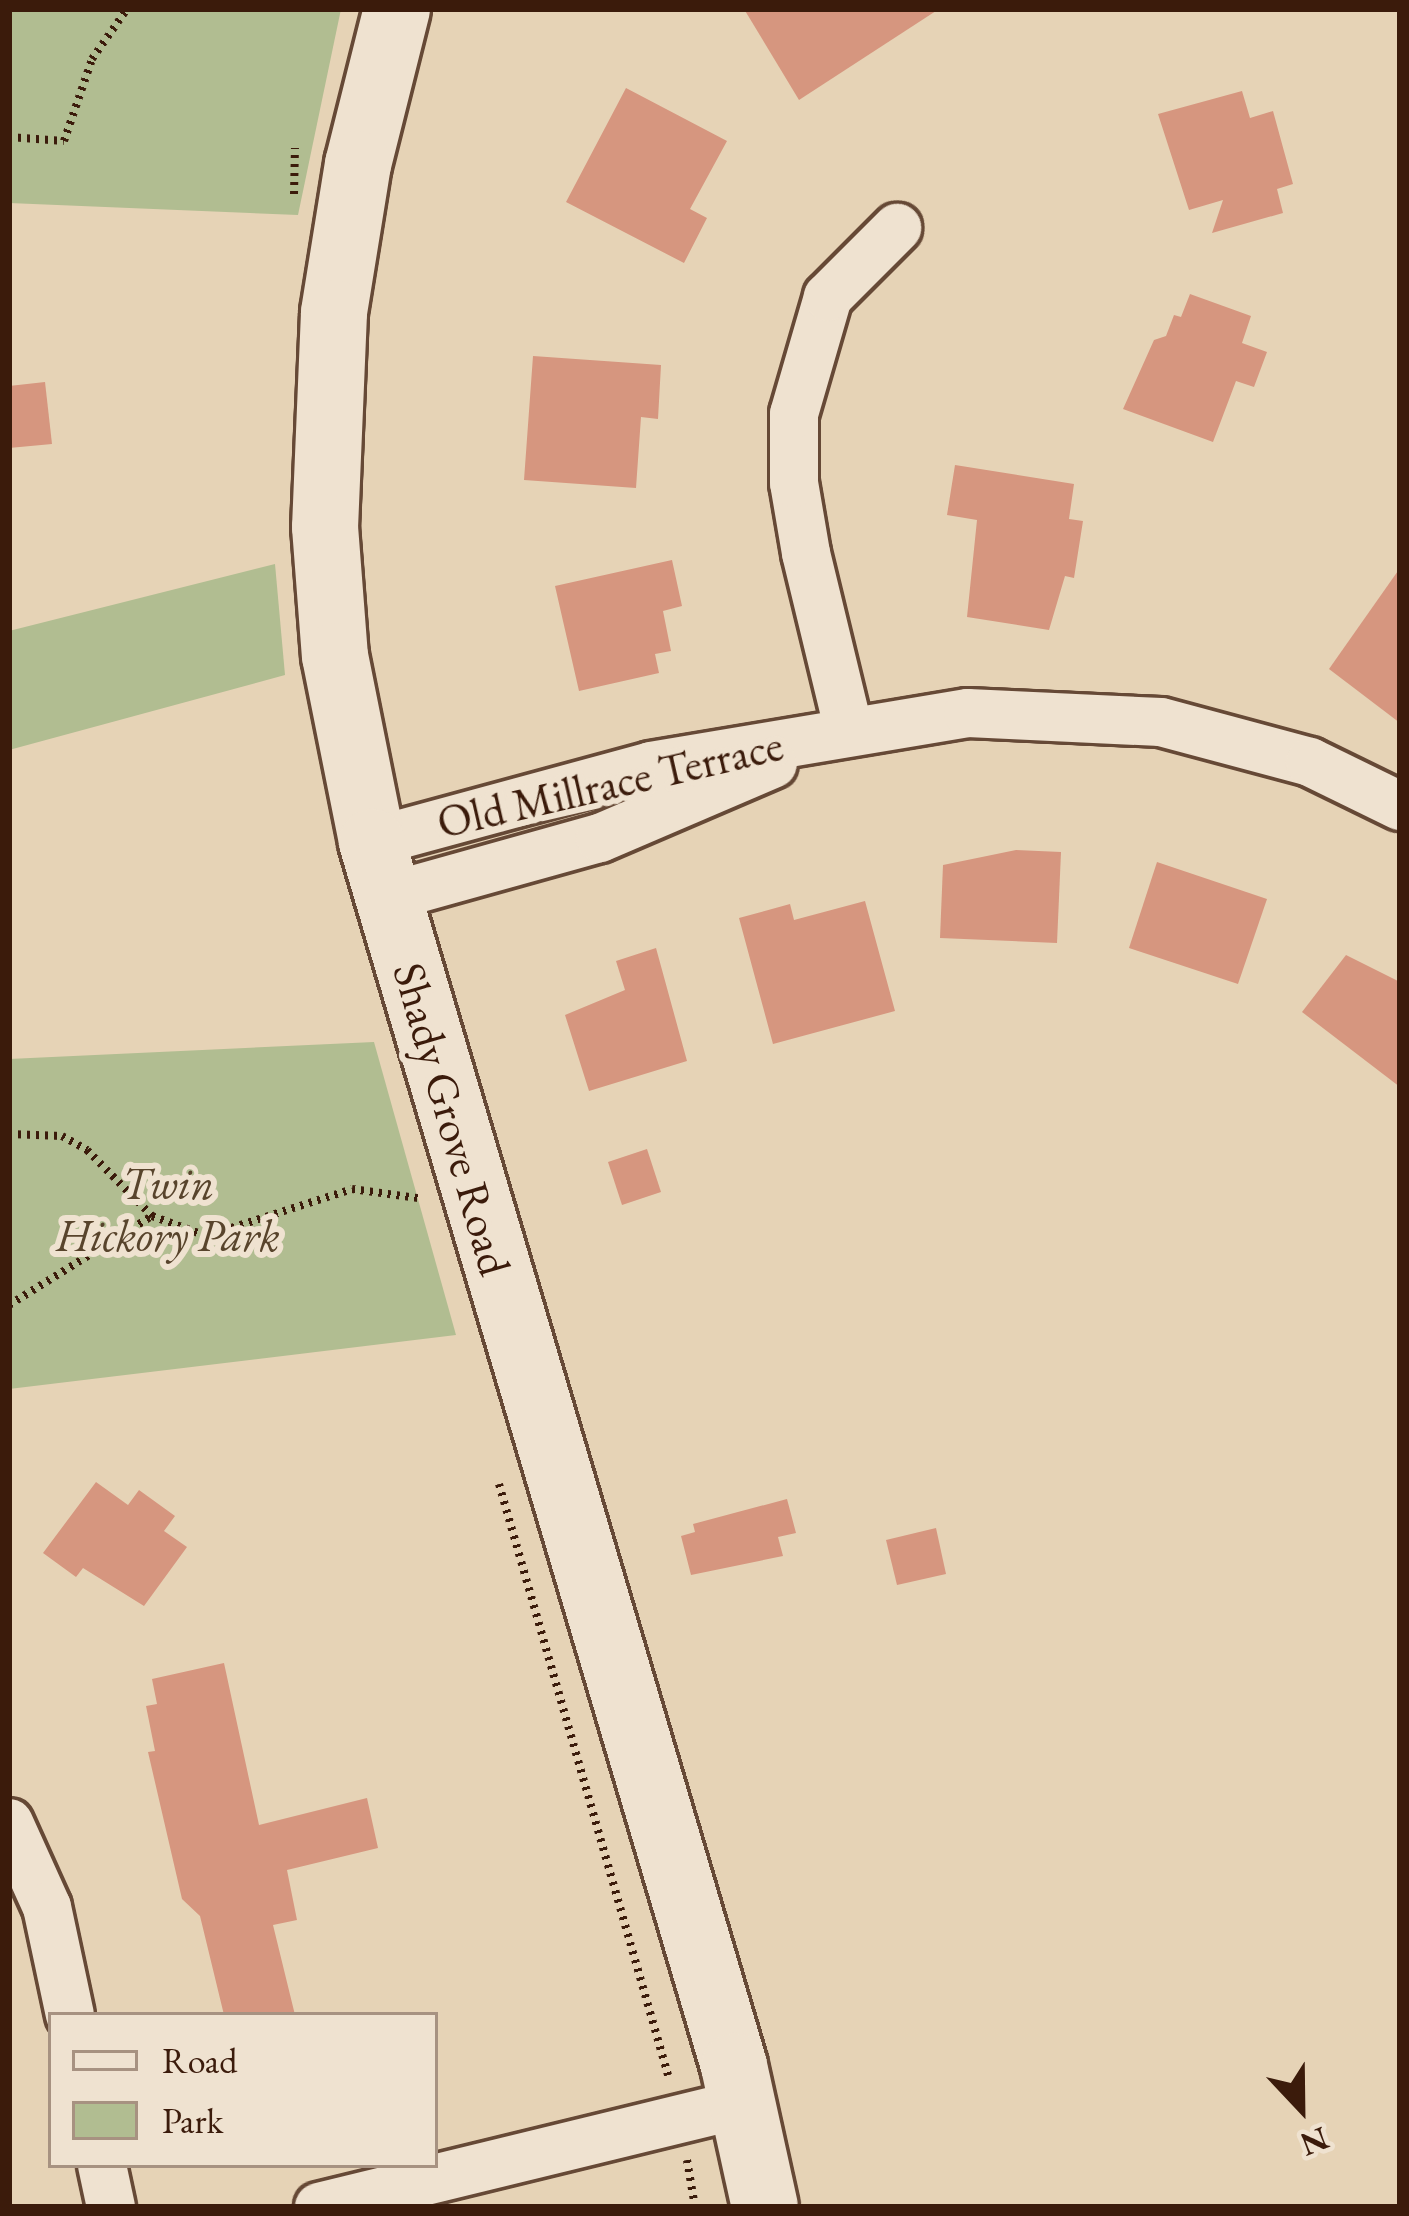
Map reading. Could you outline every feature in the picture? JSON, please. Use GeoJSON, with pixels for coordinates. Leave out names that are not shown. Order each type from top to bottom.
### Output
{"type":"FeatureCollection","features":[{"type":"Feature","properties":{"kind":"main road","name":"Shady Grove Road"},"geometry":{"type":"LineString","coordinates":[[397,9],[358,164],[334,313],[326,444],[335,656],[380,869],[742,2104],[765,2207]]}},
{"type":"Feature","properties":{"kind":"street"},"geometry":{"type":"LineString","coordinates":[[849,731],[797,506],[794,414],[828,297],[897,228]]}},
{"type":"Feature","properties":{"kind":"street","name":"Old Millrace Terrace"},"geometry":{"type":"LineString","coordinates":[[380,869],[651,766],[968,713],[1066,712],[1161,722],[1310,762],[1400,806]]}},
{"type":"Feature","properties":{"kind":"street"},"geometry":{"type":"LineString","coordinates":[[9,1823],[47,1907],[69,2012]]}},
{"type":"Feature","properties":{"kind":"street"},"geometry":{"type":"LineString","coordinates":[[319,2207],[742,2104]]}},
{"type":"Feature","properties":{"kind":"street"},"geometry":{"type":"LineString","coordinates":[[103,2168],[111,2207]]}},
{"type":"Feature","properties":{"kind":"path"},"geometry":{"type":"LineString","coordinates":[[9,137],[64,142],[92,59],[127,9]]}},
{"type":"Feature","properties":{"kind":"path"},"geometry":{"type":"LineString","coordinates":[[9,1134],[62,1136],[87,1150],[152,1216],[206,1236],[352,1189],[423,1199],[428,1217]]}},
{"type":"Feature","properties":{"kind":"path"},"geometry":{"type":"LineString","coordinates":[[9,1305],[152,1216]]}},
{"type":"Feature","properties":{"kind":"path"},"geometry":{"type":"LineString","coordinates":[[493,1460],[665,2063]]}},
{"type":"Feature","properties":{"kind":"path"},"geometry":{"type":"LineString","coordinates":[[683,2143],[695,2207]]}},
{"type":"Feature","properties":{"kind":"green space"},"geometry":{"type":"Polygon","coordinates":[[[9,9],[341,9],[298,215],[9,203],[9,9]]]}},
{"type":"Feature","properties":{"kind":"green space"},"geometry":{"type":"Polygon","coordinates":[[[275,564],[285,675],[9,750],[9,631],[275,564]]]}},
{"type":"Feature","properties":{"kind":"green space","name":"Twin Hickory Park"},"geometry":{"type":"Polygon","coordinates":[[[374,1042],[456,1335],[9,1389],[9,1059],[374,1042]]]}},
{"type":"Feature","properties":{"kind":"building"},"geometry":{"type":"Polygon","coordinates":[[[744,9],[939,9],[799,100],[744,9]]]}},
{"type":"Feature","properties":{"kind":"building"},"geometry":{"type":"Polygon","coordinates":[[[626,88],[727,141],[690,209],[707,218],[684,263],[566,202],[626,88]]]}},
{"type":"Feature","properties":{"kind":"building"},"geometry":{"type":"Polygon","coordinates":[[[1242,91],[1250,118],[1273,111],[1293,184],[1277,189],[1283,213],[1212,233],[1223,200],[1189,210],[1158,114],[1242,91]]]}},
{"type":"Feature","properties":{"kind":"building"},"geometry":{"type":"Polygon","coordinates":[[[1190,294],[1251,316],[1242,343],[1267,352],[1254,387],[1236,381],[1213,442],[1123,409],[1154,340],[1166,336],[1174,315],[1181,317],[1190,294]]]}},
{"type":"Feature","properties":{"kind":"building"},"geometry":{"type":"Polygon","coordinates":[[[533,356],[661,365],[658,419],[641,417],[636,488],[524,480],[533,356]]]}},
{"type":"Feature","properties":{"kind":"building"},"geometry":{"type":"Polygon","coordinates":[[[45,382],[52,444],[9,448],[9,386],[45,382]]]}},
{"type":"Feature","properties":{"kind":"building"},"geometry":{"type":"Polygon","coordinates":[[[955,465],[1074,484],[1069,519],[1083,521],[1074,578],[1065,576],[1049,630],[967,617],[977,520],[947,515],[955,465]]]}},
{"type":"Feature","properties":{"kind":"building"},"geometry":{"type":"Polygon","coordinates":[[[672,560],[682,606],[663,611],[671,651],[655,654],[659,673],[579,691],[555,586],[672,560]]]}},
{"type":"Feature","properties":{"kind":"building"},"geometry":{"type":"Polygon","coordinates":[[[1400,568],[1400,723],[1329,669],[1400,568]]]}},
{"type":"Feature","properties":{"kind":"building"},"geometry":{"type":"Polygon","coordinates":[[[1016,850],[1061,852],[1057,943],[940,938],[943,865],[1016,850]]]}},
{"type":"Feature","properties":{"kind":"building"},"geometry":{"type":"Polygon","coordinates":[[[1157,862],[1267,899],[1238,984],[1129,948],[1157,862]]]}},
{"type":"Feature","properties":{"kind":"building"},"geometry":{"type":"Polygon","coordinates":[[[865,901],[895,1011],[773,1044],[739,918],[790,904],[794,920],[865,901]]]}},
{"type":"Feature","properties":{"kind":"building"},"geometry":{"type":"Polygon","coordinates":[[[656,948],[687,1061],[589,1091],[565,1015],[625,990],[616,961],[656,948]]]}},
{"type":"Feature","properties":{"kind":"building"},"geometry":{"type":"Polygon","coordinates":[[[1346,955],[1400,982],[1400,1087],[1302,1012],[1346,955]]]}},
{"type":"Feature","properties":{"kind":"building"},"geometry":{"type":"Polygon","coordinates":[[[647,1149],[661,1192],[622,1205],[608,1162],[647,1149]]]}},
{"type":"Feature","properties":{"kind":"building"},"geometry":{"type":"Polygon","coordinates":[[[96,1482],[128,1505],[139,1490],[175,1516],[164,1531],[187,1547],[144,1606],[83,1568],[76,1577],[43,1553],[96,1482]]]}},
{"type":"Feature","properties":{"kind":"building"},"geometry":{"type":"Polygon","coordinates":[[[787,1499],[796,1533],[778,1537],[783,1556],[691,1575],[681,1536],[695,1532],[693,1524],[787,1499]]]}},
{"type":"Feature","properties":{"kind":"building"},"geometry":{"type":"Polygon","coordinates":[[[936,1528],[946,1574],[897,1585],[886,1540],[936,1528]]]}},
{"type":"Feature","properties":{"kind":"building"},"geometry":{"type":"Polygon","coordinates":[[[224,1663],[259,1825],[367,1798],[378,1848],[287,1870],[297,1920],[273,1925],[294,2012],[223,2012],[200,1916],[182,1899],[148,1752],[155,1751],[146,1706],[157,1704],[152,1679],[224,1663]]]}}]}
